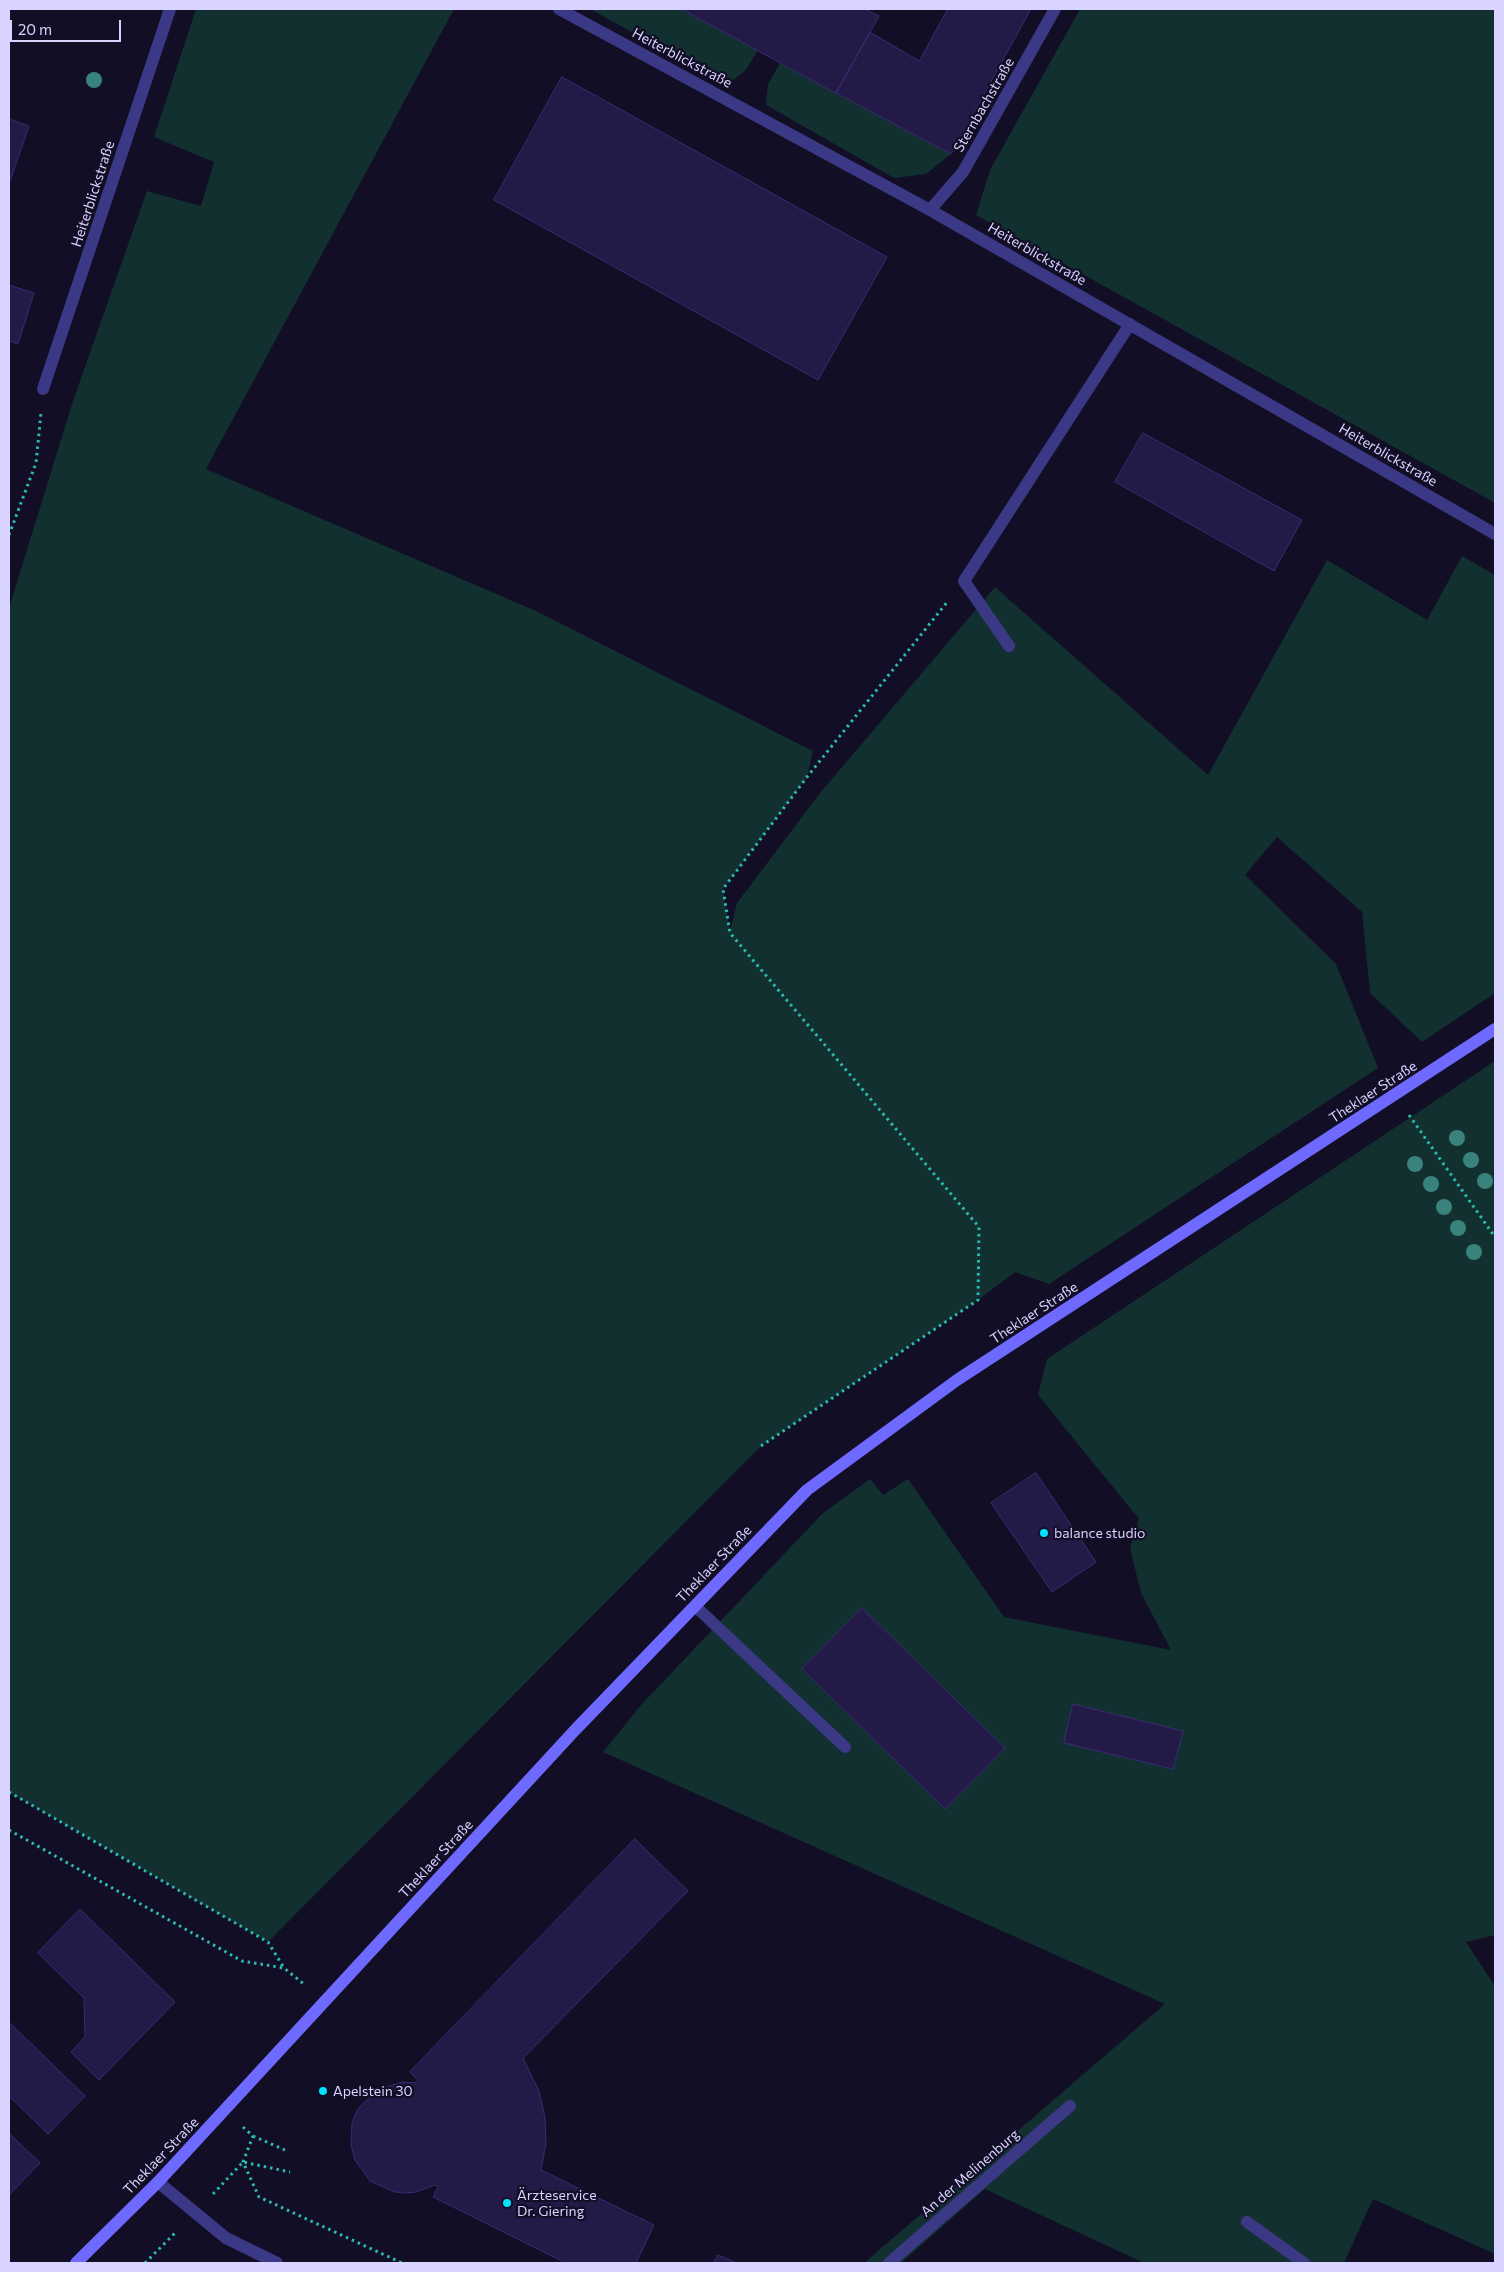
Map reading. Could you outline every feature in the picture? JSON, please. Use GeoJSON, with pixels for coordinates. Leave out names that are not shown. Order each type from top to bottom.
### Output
{"type":"FeatureCollection","features":[{"type":"Feature","properties":{"kind":"main road","name":"Theklaer Straße"},"geometry":{"type":"LineString","coordinates":[[76,2263],[158,2182],[576,1729],[807,1490],[957,1380],[1396,1096],[1495,1029]]}},
{"type":"Feature","properties":{"kind":"street","name":"Heiterblickstraße"},"geometry":{"type":"LineString","coordinates":[[43,389],[170,9]]}},
{"type":"Feature","properties":{"kind":"street","name":"Heiterblickstraße"},"geometry":{"type":"LineString","coordinates":[[559,9],[930,210],[1495,534]]}},
{"type":"Feature","properties":{"kind":"street","name":"Sternbachstraße"},"geometry":{"type":"LineString","coordinates":[[930,210],[963,172],[1055,9]]}},
{"type":"Feature","properties":{"kind":"street"},"geometry":{"type":"LineString","coordinates":[[1009,646],[964,581],[1130,324]]}},
{"type":"Feature","properties":{"kind":"street"},"geometry":{"type":"LineString","coordinates":[[694,1606],[845,1747]]}},
{"type":"Feature","properties":{"kind":"street","name":"An der Melinenburg"},"geometry":{"type":"LineString","coordinates":[[889,2263],[1070,2106]]}},
{"type":"Feature","properties":{"kind":"street"},"geometry":{"type":"LineString","coordinates":[[158,2182],[226,2238],[277,2263]]}},
{"type":"Feature","properties":{"kind":"street"},"geometry":{"type":"LineString","coordinates":[[1247,2222],[1304,2263]]}},
{"type":"Feature","properties":{"kind":"path"},"geometry":{"type":"LineString","coordinates":[[9,535],[36,463],[43,389]]}},
{"type":"Feature","properties":{"kind":"path"},"geometry":{"type":"LineString","coordinates":[[761,1446],[978,1300],[979,1227],[730,933],[723,889],[808,777],[964,581]]}},
{"type":"Feature","properties":{"kind":"path"},"geometry":{"type":"LineString","coordinates":[[1396,1096],[1495,1237]]}},
{"type":"Feature","properties":{"kind":"path"},"geometry":{"type":"LineString","coordinates":[[9,1792],[268,1942],[284,1968],[324,2001]]}},
{"type":"Feature","properties":{"kind":"path"},"geometry":{"type":"LineString","coordinates":[[9,1830],[242,1961],[284,1968]]}},
{"type":"Feature","properties":{"kind":"path"},"geometry":{"type":"LineString","coordinates":[[225,2110],[253,2136],[285,2150]]}},
{"type":"Feature","properties":{"kind":"path"},"geometry":{"type":"LineString","coordinates":[[253,2136],[243,2162],[259,2197],[402,2263]]}},
{"type":"Feature","properties":{"kind":"green space"},"geometry":{"type":"Polygon","coordinates":[[[196,9],[454,9],[206,469],[536,611],[813,751],[807,777],[723,889],[730,931],[737,903],[820,793],[995,587],[1208,775],[1327,560],[1427,620],[1462,556],[1495,575],[1495,993],[1422,1042],[1370,993],[1362,912],[1277,837],[1245,875],[1336,964],[1378,1068],[1049,1284],[1015,1272],[978,1300],[761,1446],[268,1942],[9,1792],[9,608],[73,401],[147,191],[201,206],[214,162],[154,137],[196,9]]]}},
{"type":"Feature","properties":{"kind":"green space"},"geometry":{"type":"Polygon","coordinates":[[[590,9],[682,9],[758,50],[746,70],[727,85],[590,9]]]}},
{"type":"Feature","properties":{"kind":"green space"},"geometry":{"type":"Polygon","coordinates":[[[1080,9],[1495,9],[1495,503],[976,215],[990,170],[1080,9]]]}},
{"type":"Feature","properties":{"kind":"green space"},"geometry":{"type":"Polygon","coordinates":[[[780,63],[951,154],[926,174],[894,178],[766,105],[768,84],[780,63]]]}},
{"type":"Feature","properties":{"kind":"green space"},"geometry":{"type":"Polygon","coordinates":[[[1495,1061],[1495,1935],[1466,1942],[1495,1986],[1495,2254],[1373,2199],[1344,2263],[1144,2263],[985,2189],[901,2263],[864,2263],[1165,2004],[603,1752],[642,1704],[822,1514],[870,1479],[883,1495],[908,1479],[1004,1617],[1171,1650],[1141,1593],[1130,1548],[1139,1519],[1038,1395],[1047,1359],[1495,1061]]]}},
{"type":"Feature","properties":{"kind":"building"},"geometry":{"type":"Polygon","coordinates":[[[682,9],[865,9],[879,16],[836,93],[682,9]]]}},
{"type":"Feature","properties":{"kind":"building"},"geometry":{"type":"Polygon","coordinates":[[[948,9],[1031,9],[951,154],[836,93],[870,32],[919,61],[948,9]]]}},
{"type":"Feature","properties":{"kind":"building"},"geometry":{"type":"Polygon","coordinates":[[[562,77],[887,257],[818,380],[494,200],[562,77]]]}},
{"type":"Feature","properties":{"kind":"building"},"geometry":{"type":"Polygon","coordinates":[[[9,119],[29,126],[9,184],[9,119]]]}},
{"type":"Feature","properties":{"kind":"building"},"geometry":{"type":"Polygon","coordinates":[[[9,285],[34,293],[18,344],[9,341],[9,285]]]}},
{"type":"Feature","properties":{"kind":"building"},"geometry":{"type":"Polygon","coordinates":[[[1143,433],[1302,520],[1274,571],[1115,482],[1143,433]]]}},
{"type":"Feature","properties":{"kind":"building","name":"balance studio"},"geometry":{"type":"Polygon","coordinates":[[[1036,1473],[1096,1562],[1052,1592],[991,1503],[1036,1473]]]}},
{"type":"Feature","properties":{"kind":"building"},"geometry":{"type":"Polygon","coordinates":[[[862,1608],[1005,1748],[945,1809],[802,1669],[862,1608]]]}},
{"type":"Feature","properties":{"kind":"building"},"geometry":{"type":"Polygon","coordinates":[[[1073,1704],[1183,1731],[1173,1769],[1064,1743],[1073,1704]]]}},
{"type":"Feature","properties":{"kind":"building"},"geometry":{"type":"Polygon","coordinates":[[[635,1839],[688,1891],[523,2058],[539,2091],[545,2118],[546,2143],[541,2170],[654,2225],[636,2263],[566,2263],[433,2197],[438,2187],[435,2185],[416,2192],[405,2193],[395,2192],[370,2181],[355,2160],[351,2145],[352,2122],[358,2109],[377,2090],[402,2082],[415,2083],[418,2080],[410,2072],[635,1839]]]}},
{"type":"Feature","properties":{"kind":"building"},"geometry":{"type":"Polygon","coordinates":[[[80,1909],[175,2002],[99,2080],[71,2052],[85,2037],[84,1998],[38,1953],[80,1909]]]}},
{"type":"Feature","properties":{"kind":"building"},"geometry":{"type":"Polygon","coordinates":[[[9,2022],[85,2096],[48,2134],[9,2096],[9,2022]]]}},
{"type":"Feature","properties":{"kind":"building"},"geometry":{"type":"Polygon","coordinates":[[[9,2133],[40,2163],[9,2195],[9,2133]]]}},
{"type":"Feature","properties":{"kind":"building"},"geometry":{"type":"Polygon","coordinates":[[[718,2255],[737,2263],[714,2263],[718,2255]]]}},
{"type":"Feature","properties":{"kind":"place","name":"balance studio"},"geometry":{"type":"Point","coordinates":[1044,1533]}},
{"type":"Feature","properties":{"kind":"place","name":"Apelstein 30"},"geometry":{"type":"Point","coordinates":[323,2091]}},
{"type":"Feature","properties":{"kind":"place","name":"Ärzteservice Dr. Giering"},"geometry":{"type":"Point","coordinates":[507,2203]}}]}
